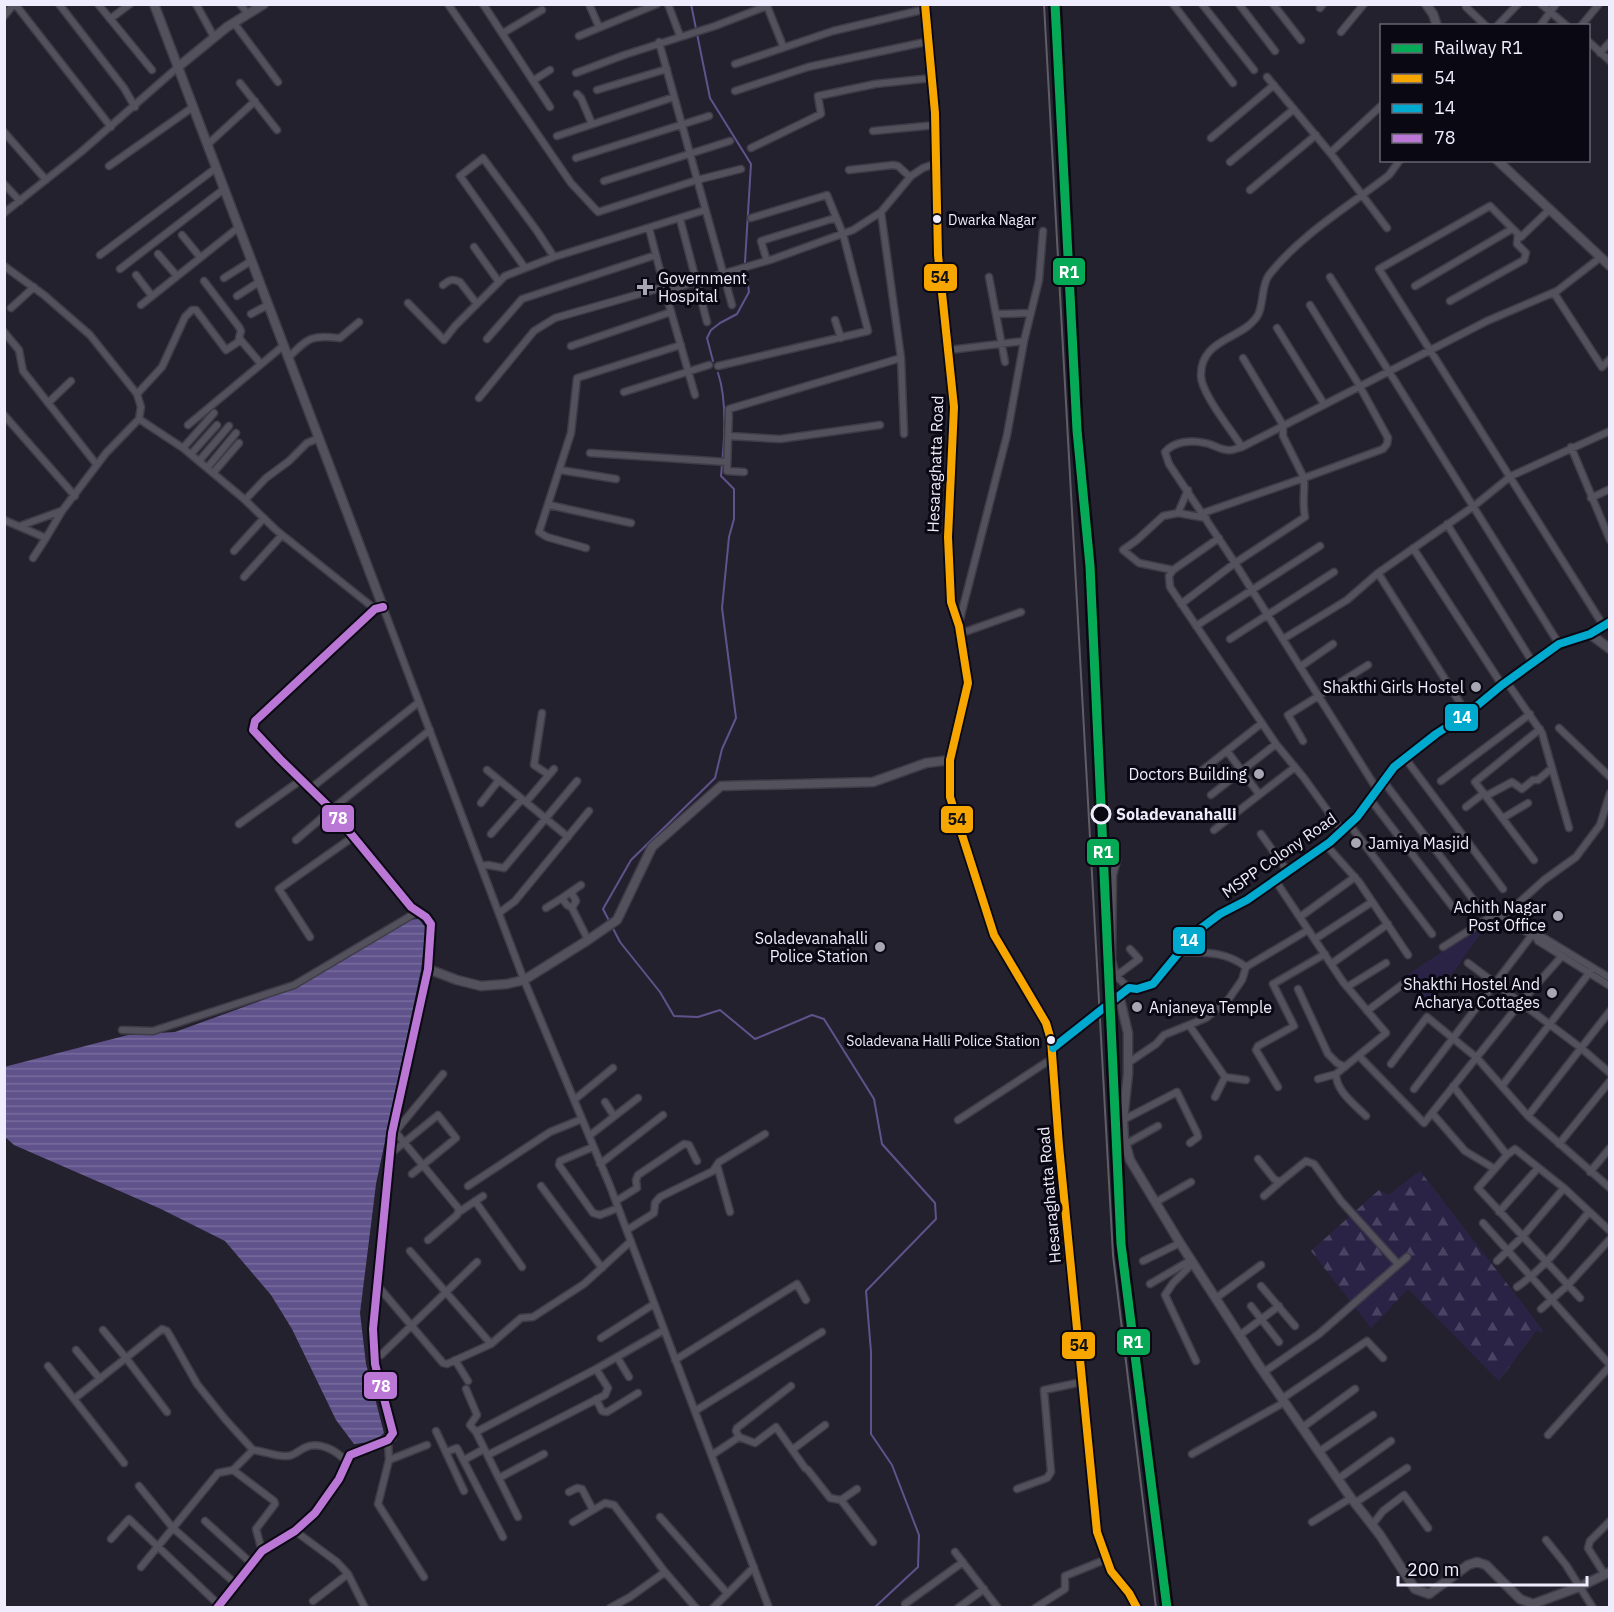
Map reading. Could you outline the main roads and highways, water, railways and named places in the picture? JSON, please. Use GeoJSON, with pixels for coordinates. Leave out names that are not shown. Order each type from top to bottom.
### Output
{"type":"FeatureCollection","features":[{"type":"Feature","properties":{"kind":"main road","name":"Hesaraghatta Road"},"geometry":{"type":"LineString","coordinates":[[926,7],[936,125],[938,255],[954,406],[948,537],[951,602],[968,683],[950,760],[950,797],[994,935],[1046,1023],[1053,1053],[1059,1146],[1097,1532],[1111,1571],[1129,1593],[1137,1608]]}},
{"type":"Feature","properties":{"kind":"waterway"},"geometry":{"type":"LineString","coordinates":[[691,4],[710,98],[751,164],[745,262],[749,292],[737,314],[711,330],[707,338],[713,361]]}},
{"type":"Feature","properties":{"kind":"waterway"},"geometry":{"type":"LineString","coordinates":[[718,373],[724,410],[721,476],[734,489],[734,519],[729,537],[722,608],[736,718],[722,749],[715,778],[631,860],[603,909],[620,942],[660,992],[674,1016],[698,1017],[720,1010],[755,1039],[812,1015],[824,1019],[874,1099],[882,1144],[935,1203],[936,1219],[866,1291],[871,1352],[871,1434],[892,1465],[919,1535],[918,1567],[874,1608]]}},
{"type":"Feature","properties":{"kind":"railway"},"geometry":{"type":"LineString","coordinates":[[1044,4],[1113,1255],[1156,1608]]}},
{"type":"Feature","properties":{"kind":"rail line","name":"R1"},"geometry":{"type":"LineString","coordinates":[[1055,4],[1077,430],[1090,566],[1121,1244],[1167,1608]]}},
{"type":"Feature","properties":{"kind":"place","name":"Dwarka Nagar"},"geometry":{"type":"Point","coordinates":[937,219]}},
{"type":"Feature","properties":{"kind":"place","name":"Government Hospital"},"geometry":{"type":"Point","coordinates":[645,287]}},
{"type":"Feature","properties":{"kind":"place","name":"Shakthi Girls Hostel"},"geometry":{"type":"Point","coordinates":[1476,687]}},
{"type":"Feature","properties":{"kind":"place","name":"Doctors Building"},"geometry":{"type":"Point","coordinates":[1259,774]}},
{"type":"Feature","properties":{"kind":"place","name":"Soladevanahalli"},"geometry":{"type":"Point","coordinates":[1101,814]}},
{"type":"Feature","properties":{"kind":"place","name":"Jamiya Masjid"},"geometry":{"type":"Point","coordinates":[1356,843]}},
{"type":"Feature","properties":{"kind":"place","name":"Achith Nagar Post Office"},"geometry":{"type":"Point","coordinates":[1558,916]}},
{"type":"Feature","properties":{"kind":"place","name":"Soladevanahalli Police Station"},"geometry":{"type":"Point","coordinates":[880,947]}},
{"type":"Feature","properties":{"kind":"place","name":"Shakthi Hostel And Acharya Cottages"},"geometry":{"type":"Point","coordinates":[1552,993]}},
{"type":"Feature","properties":{"kind":"place","name":"Anjaneya Temple"},"geometry":{"type":"Point","coordinates":[1137,1007]}},
{"type":"Feature","properties":{"kind":"place","name":"Soladevana Halli Police Station"},"geometry":{"type":"Point","coordinates":[1051,1040]}}]}
